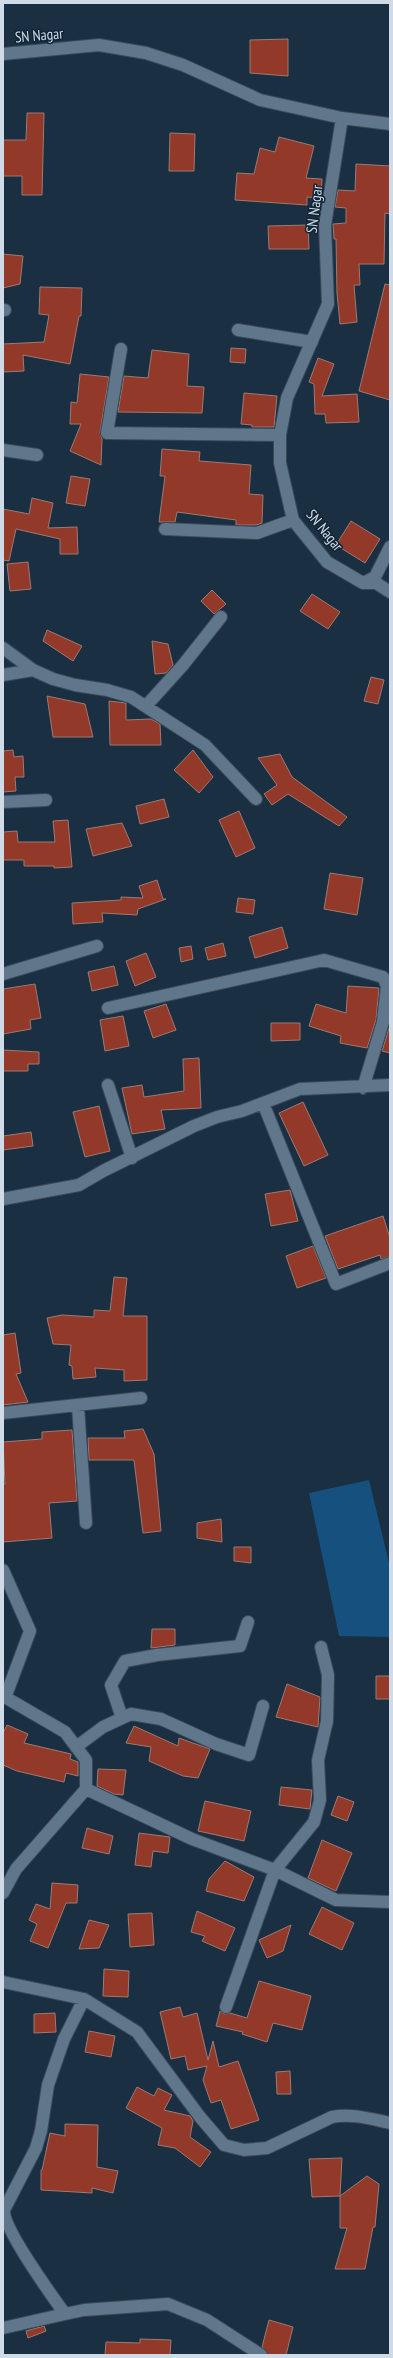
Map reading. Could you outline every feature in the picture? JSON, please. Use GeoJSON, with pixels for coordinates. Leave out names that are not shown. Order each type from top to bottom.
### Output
{"type":"FeatureCollection","features":[{"type":"Feature","properties":{"kind":"street","name":"SN Nagar"},"geometry":{"type":"LineString","coordinates":[[3,54],[99,45],[146,53],[183,64],[260,100],[342,118],[325,225],[328,304],[287,398],[280,435],[280,463],[294,520],[327,562],[363,583],[376,583],[390,592]]}},
{"type":"Feature","properties":{"kind":"street"},"geometry":{"type":"LineString","coordinates":[[342,118],[390,124]]}},
{"type":"Feature","properties":{"kind":"street"},"geometry":{"type":"LineString","coordinates":[[238,330],[312,342]]}},
{"type":"Feature","properties":{"kind":"street"},"geometry":{"type":"LineString","coordinates":[[120,349],[107,433],[280,435]]}},
{"type":"Feature","properties":{"kind":"street"},"geometry":{"type":"LineString","coordinates":[[3,450],[37,455]]}},
{"type":"Feature","properties":{"kind":"street"},"geometry":{"type":"LineString","coordinates":[[165,529],[257,533],[294,520]]}},
{"type":"Feature","properties":{"kind":"street"},"geometry":{"type":"LineString","coordinates":[[363,583],[375,577],[390,547]]}},
{"type":"Feature","properties":{"kind":"street"},"geometry":{"type":"LineString","coordinates":[[146,706],[183,665],[221,617]]}},
{"type":"Feature","properties":{"kind":"street"},"geometry":{"type":"LineString","coordinates":[[3,648],[33,670],[68,683],[107,690],[131,697],[205,745],[256,799]]}},
{"type":"Feature","properties":{"kind":"street"},"geometry":{"type":"LineString","coordinates":[[3,675],[33,670]]}},
{"type":"Feature","properties":{"kind":"street"},"geometry":{"type":"LineString","coordinates":[[3,802],[46,800]]}},
{"type":"Feature","properties":{"kind":"street"},"geometry":{"type":"LineString","coordinates":[[3,974],[97,946]]}},
{"type":"Feature","properties":{"kind":"street"},"geometry":{"type":"LineString","coordinates":[[108,1008],[324,960],[346,965],[383,977],[388,986],[383,1022],[363,1088]]}},
{"type":"Feature","properties":{"kind":"street"},"geometry":{"type":"LineString","coordinates":[[108,1085],[132,1158]]}},
{"type":"Feature","properties":{"kind":"street"},"geometry":{"type":"LineString","coordinates":[[3,1199],[79,1186],[103,1171],[132,1158],[194,1126],[300,1089],[363,1088],[390,1085]]}},
{"type":"Feature","properties":{"kind":"street"},"geometry":{"type":"LineString","coordinates":[[263,1103],[336,1284],[390,1263]]}},
{"type":"Feature","properties":{"kind":"street"},"geometry":{"type":"LineString","coordinates":[[3,1413],[142,1398]]}},
{"type":"Feature","properties":{"kind":"street"},"geometry":{"type":"LineString","coordinates":[[78,1406],[86,1523]]}},
{"type":"Feature","properties":{"kind":"street"},"geometry":{"type":"LineString","coordinates":[[3,1570],[30,1631],[4,1697],[65,1732],[86,1760],[86,1789],[16,1869],[3,1893]]}},
{"type":"Feature","properties":{"kind":"street"},"geometry":{"type":"LineString","coordinates":[[122,1718],[111,1685],[125,1661],[157,1655],[240,1646],[248,1622]]}},
{"type":"Feature","properties":{"kind":"street"},"geometry":{"type":"LineString","coordinates":[[226,2008],[275,1870],[314,1822],[320,1800],[318,1760],[327,1721],[328,1675],[321,1647]]}},
{"type":"Feature","properties":{"kind":"street"},"geometry":{"type":"LineString","coordinates":[[76,1747],[102,1727],[131,1714],[161,1719],[216,1744],[249,1755],[263,1706]]}},
{"type":"Feature","properties":{"kind":"street"},"geometry":{"type":"LineString","coordinates":[[86,1789],[192,1839],[275,1870],[336,1900],[390,1902]]}},
{"type":"Feature","properties":{"kind":"street"},"geometry":{"type":"LineString","coordinates":[[3,1982],[84,1999],[137,2032],[207,2126],[224,2144],[244,2150],[267,2148],[332,2117],[340,2115],[362,2117],[390,2124]]}},
{"type":"Feature","properties":{"kind":"street"},"geometry":{"type":"LineString","coordinates":[[65,2314],[25,2255],[5,2220],[4,2210],[6,2200],[16,2189],[36,2148],[41,2131],[48,2085],[64,2039],[84,1999]]}},
{"type":"Feature","properties":{"kind":"street"},"geometry":{"type":"LineString","coordinates":[[3,2328],[84,2310],[168,2304],[207,2320],[261,2355]]}},
{"type":"Feature","properties":{"kind":"shaded area"},"geometry":{"type":"Polygon","coordinates":[[[369,1480],[390,1567],[390,1637],[339,1636],[309,1493],[369,1480]]]}},
{"type":"Feature","properties":{"kind":"building"},"geometry":{"type":"Polygon","coordinates":[[[288,39],[288,76],[250,73],[250,40],[288,39]]]}},
{"type":"Feature","properties":{"kind":"building"},"geometry":{"type":"Polygon","coordinates":[[[27,113],[44,113],[42,195],[22,195],[22,176],[3,176],[3,140],[26,140],[27,113]]]}},
{"type":"Feature","properties":{"kind":"building"},"geometry":{"type":"Polygon","coordinates":[[[170,133],[195,134],[194,171],[169,171],[170,133]]]}},
{"type":"Feature","properties":{"kind":"building"},"geometry":{"type":"Polygon","coordinates":[[[279,137],[314,146],[306,178],[322,179],[321,198],[307,197],[307,205],[235,200],[237,173],[254,174],[260,148],[275,152],[279,137]]]}},
{"type":"Feature","properties":{"kind":"building"},"geometry":{"type":"Polygon","coordinates":[[[356,164],[390,166],[390,214],[385,213],[384,264],[359,264],[360,285],[354,285],[357,322],[340,324],[337,293],[336,239],[334,239],[333,224],[346,223],[346,208],[335,207],[338,190],[355,191],[356,164]]]}},
{"type":"Feature","properties":{"kind":"building"},"geometry":{"type":"Polygon","coordinates":[[[308,225],[309,249],[269,249],[268,226],[308,225]]]}},
{"type":"Feature","properties":{"kind":"building"},"geometry":{"type":"Polygon","coordinates":[[[3,254],[23,256],[20,284],[3,288],[3,254]]]}},
{"type":"Feature","properties":{"kind":"building"},"geometry":{"type":"Polygon","coordinates":[[[385,284],[390,285],[390,400],[359,391],[385,284]]]}},
{"type":"Feature","properties":{"kind":"building"},"geometry":{"type":"Polygon","coordinates":[[[40,287],[82,288],[81,316],[79,316],[70,364],[23,355],[24,371],[3,372],[3,344],[44,342],[49,315],[39,314],[40,287]]]}},
{"type":"Feature","properties":{"kind":"building"},"geometry":{"type":"Polygon","coordinates":[[[231,348],[246,349],[245,363],[230,362],[231,348]]]}},
{"type":"Feature","properties":{"kind":"building"},"geometry":{"type":"Polygon","coordinates":[[[152,350],[189,354],[187,386],[204,387],[202,413],[118,412],[124,376],[148,378],[152,350]]]}},
{"type":"Feature","properties":{"kind":"building"},"geometry":{"type":"Polygon","coordinates":[[[318,358],[334,364],[322,396],[357,394],[359,422],[326,423],[325,414],[315,414],[314,384],[309,382],[318,358]]]}},
{"type":"Feature","properties":{"kind":"building"},"geometry":{"type":"Polygon","coordinates":[[[80,374],[109,377],[100,432],[102,439],[101,465],[70,451],[81,424],[70,424],[71,402],[77,403],[80,374]]]}},
{"type":"Feature","properties":{"kind":"building"},"geometry":{"type":"Polygon","coordinates":[[[244,393],[277,396],[274,427],[252,427],[252,425],[241,424],[244,393]]]}},
{"type":"Feature","properties":{"kind":"building"},"geometry":{"type":"Polygon","coordinates":[[[162,449],[200,452],[199,461],[251,465],[249,494],[263,495],[262,523],[256,525],[236,525],[236,520],[177,512],[175,522],[159,522],[165,476],[160,476],[162,449]]]}},
{"type":"Feature","properties":{"kind":"building"},"geometry":{"type":"Polygon","coordinates":[[[71,476],[90,479],[85,506],[66,503],[71,476]]]}},
{"type":"Feature","properties":{"kind":"building"},"geometry":{"type":"Polygon","coordinates":[[[32,498],[53,503],[48,528],[77,527],[78,554],[60,554],[60,539],[16,529],[9,561],[3,560],[3,509],[29,514],[32,498]]]}},
{"type":"Feature","properties":{"kind":"building"},"geometry":{"type":"Polygon","coordinates":[[[351,521],[380,539],[365,563],[336,545],[351,521]]]}},
{"type":"Feature","properties":{"kind":"building"},"geometry":{"type":"Polygon","coordinates":[[[28,562],[31,589],[10,591],[7,564],[28,562]]]}},
{"type":"Feature","properties":{"kind":"building"},"geometry":{"type":"Polygon","coordinates":[[[212,590],[226,604],[214,614],[201,601],[212,590]]]}},
{"type":"Feature","properties":{"kind":"building"},"geometry":{"type":"Polygon","coordinates":[[[312,594],[340,612],[328,629],[300,611],[312,594]]]}},
{"type":"Feature","properties":{"kind":"building"},"geometry":{"type":"Polygon","coordinates":[[[47,630],[82,646],[73,661],[43,641],[47,630]]]}},
{"type":"Feature","properties":{"kind":"building"},"geometry":{"type":"Polygon","coordinates":[[[152,641],[168,644],[173,665],[166,673],[155,674],[152,641]]]}},
{"type":"Feature","properties":{"kind":"building"},"geometry":{"type":"Polygon","coordinates":[[[371,677],[384,680],[378,704],[364,701],[371,677]]]}},
{"type":"Feature","properties":{"kind":"building"},"geometry":{"type":"Polygon","coordinates":[[[47,696],[85,704],[93,737],[53,737],[47,696]]]}},
{"type":"Feature","properties":{"kind":"building"},"geometry":{"type":"Polygon","coordinates":[[[109,701],[126,703],[126,720],[151,719],[160,724],[161,745],[110,745],[109,701]]]}},
{"type":"Feature","properties":{"kind":"building"},"geometry":{"type":"Polygon","coordinates":[[[13,750],[14,757],[23,756],[24,777],[15,777],[16,791],[3,792],[3,751],[13,750]]]}},
{"type":"Feature","properties":{"kind":"building"},"geometry":{"type":"Polygon","coordinates":[[[193,750],[213,777],[199,793],[174,770],[193,750]]]}},
{"type":"Feature","properties":{"kind":"building"},"geometry":{"type":"Polygon","coordinates":[[[280,754],[292,777],[347,817],[339,826],[288,794],[272,805],[264,794],[277,785],[258,758],[280,754]]]}},
{"type":"Feature","properties":{"kind":"building"},"geometry":{"type":"Polygon","coordinates":[[[164,799],[169,817],[140,824],[136,806],[164,799]]]}},
{"type":"Feature","properties":{"kind":"building"},"geometry":{"type":"Polygon","coordinates":[[[239,811],[255,848],[236,857],[219,820],[239,811]]]}},
{"type":"Feature","properties":{"kind":"building"},"geometry":{"type":"Polygon","coordinates":[[[68,820],[72,867],[54,868],[54,866],[24,866],[24,860],[3,860],[3,832],[17,831],[18,842],[55,842],[53,821],[68,820]]]}},
{"type":"Feature","properties":{"kind":"building"},"geometry":{"type":"Polygon","coordinates":[[[122,823],[132,846],[93,856],[86,829],[122,823]]]}},
{"type":"Feature","properties":{"kind":"building"},"geometry":{"type":"Polygon","coordinates":[[[330,873],[363,878],[357,915],[324,909],[330,873]]]}},
{"type":"Feature","properties":{"kind":"building"},"geometry":{"type":"Polygon","coordinates":[[[157,880],[163,899],[166,899],[138,909],[137,915],[102,913],[103,922],[73,924],[72,903],[121,900],[121,897],[143,898],[139,886],[157,880]]]}},
{"type":"Feature","properties":{"kind":"building"},"geometry":{"type":"Polygon","coordinates":[[[238,898],[255,900],[253,914],[236,912],[238,898]]]}},
{"type":"Feature","properties":{"kind":"building"},"geometry":{"type":"Polygon","coordinates":[[[282,927],[288,948],[255,958],[249,937],[282,927]]]}},
{"type":"Feature","properties":{"kind":"building"},"geometry":{"type":"Polygon","coordinates":[[[223,943],[226,956],[208,960],[205,948],[223,943]]]}},
{"type":"Feature","properties":{"kind":"building"},"geometry":{"type":"Polygon","coordinates":[[[191,946],[193,959],[181,962],[179,948],[191,946]]]}},
{"type":"Feature","properties":{"kind":"building"},"geometry":{"type":"Polygon","coordinates":[[[146,953],[156,977],[135,986],[126,961],[146,953]]]}},
{"type":"Feature","properties":{"kind":"building"},"geometry":{"type":"Polygon","coordinates":[[[114,966],[118,985],[92,991],[88,972],[114,966]]]}},
{"type":"Feature","properties":{"kind":"building"},"geometry":{"type":"Polygon","coordinates":[[[35,984],[41,1018],[30,1020],[31,1029],[3,1034],[3,989],[35,984]]]}},
{"type":"Feature","properties":{"kind":"building"},"geometry":{"type":"Polygon","coordinates":[[[348,986],[379,988],[376,1020],[367,1048],[340,1043],[341,1036],[309,1026],[316,1004],[346,1013],[348,986]]]}},
{"type":"Feature","properties":{"kind":"building"},"geometry":{"type":"Polygon","coordinates":[[[166,1004],[176,1030],[153,1038],[144,1011],[166,1004]]]}},
{"type":"Feature","properties":{"kind":"building"},"geometry":{"type":"Polygon","coordinates":[[[123,1016],[129,1046],[105,1051],[100,1020],[123,1016]]]}},
{"type":"Feature","properties":{"kind":"building"},"geometry":{"type":"Polygon","coordinates":[[[271,1023],[300,1023],[300,1040],[271,1041],[271,1023]]]}},
{"type":"Feature","properties":{"kind":"building"},"geometry":{"type":"Polygon","coordinates":[[[390,1025],[390,1053],[382,1051],[390,1025]]]}},
{"type":"Feature","properties":{"kind":"building"},"geometry":{"type":"Polygon","coordinates":[[[3,1050],[39,1052],[39,1064],[28,1064],[28,1071],[3,1071],[3,1050]]]}},
{"type":"Feature","properties":{"kind":"building"},"geometry":{"type":"Polygon","coordinates":[[[199,1058],[201,1108],[161,1110],[165,1129],[132,1134],[122,1088],[142,1085],[144,1097],[184,1091],[183,1059],[199,1058]]]}},
{"type":"Feature","properties":{"kind":"building"},"geometry":{"type":"Polygon","coordinates":[[[303,1102],[328,1155],[304,1166],[279,1113],[303,1102]]]}},
{"type":"Feature","properties":{"kind":"building"},"geometry":{"type":"Polygon","coordinates":[[[99,1106],[110,1151],[85,1157],[73,1112],[99,1106]]]}},
{"type":"Feature","properties":{"kind":"building"},"geometry":{"type":"Polygon","coordinates":[[[31,1132],[33,1146],[3,1150],[3,1136],[31,1132]]]}},
{"type":"Feature","properties":{"kind":"building"},"geometry":{"type":"Polygon","coordinates":[[[290,1190],[298,1221],[271,1226],[265,1194],[290,1190]]]}},
{"type":"Feature","properties":{"kind":"building"},"geometry":{"type":"Polygon","coordinates":[[[383,1216],[390,1238],[390,1256],[381,1259],[380,1255],[338,1269],[325,1236],[383,1216]]]}},
{"type":"Feature","properties":{"kind":"building"},"geometry":{"type":"Polygon","coordinates":[[[313,1246],[326,1278],[297,1288],[286,1256],[313,1246]]]}},
{"type":"Feature","properties":{"kind":"building"},"geometry":{"type":"Polygon","coordinates":[[[114,1277],[127,1278],[123,1316],[147,1316],[147,1380],[124,1381],[124,1370],[95,1368],[96,1377],[73,1379],[72,1366],[69,1365],[71,1345],[53,1344],[47,1318],[62,1315],[94,1317],[94,1310],[110,1311],[114,1277]]]}},
{"type":"Feature","properties":{"kind":"building"},"geometry":{"type":"Polygon","coordinates":[[[15,1333],[21,1373],[16,1374],[28,1402],[3,1405],[3,1335],[15,1333]]]}},
{"type":"Feature","properties":{"kind":"building"},"geometry":{"type":"Polygon","coordinates":[[[143,1429],[154,1454],[161,1531],[143,1533],[134,1460],[89,1460],[88,1438],[125,1438],[124,1431],[143,1429]]]}},
{"type":"Feature","properties":{"kind":"building"},"geometry":{"type":"Polygon","coordinates":[[[72,1430],[77,1501],[49,1503],[52,1538],[3,1542],[3,1484],[5,1484],[3,1442],[42,1439],[42,1432],[72,1430]]]}},
{"type":"Feature","properties":{"kind":"building"},"geometry":{"type":"Polygon","coordinates":[[[221,1519],[222,1542],[197,1538],[197,1523],[221,1519]]]}},
{"type":"Feature","properties":{"kind":"building"},"geometry":{"type":"Polygon","coordinates":[[[234,1547],[251,1547],[251,1563],[234,1561],[234,1547]]]}},
{"type":"Feature","properties":{"kind":"building"},"geometry":{"type":"Polygon","coordinates":[[[152,1629],[175,1629],[175,1645],[151,1648],[152,1629]]]}},
{"type":"Feature","properties":{"kind":"building"},"geometry":{"type":"Polygon","coordinates":[[[376,1676],[390,1676],[390,1699],[376,1699],[376,1676]]]}},
{"type":"Feature","properties":{"kind":"building"},"geometry":{"type":"Polygon","coordinates":[[[287,1684],[320,1697],[318,1727],[276,1717],[287,1684]]]}},
{"type":"Feature","properties":{"kind":"building"},"geometry":{"type":"Polygon","coordinates":[[[7,1725],[28,1734],[24,1743],[71,1754],[70,1759],[78,1762],[78,1776],[66,1773],[64,1782],[17,1771],[3,1765],[3,1733],[7,1725]]]}},
{"type":"Feature","properties":{"kind":"building"},"geometry":{"type":"Polygon","coordinates":[[[134,1726],[178,1746],[179,1738],[210,1749],[198,1778],[183,1776],[149,1761],[151,1747],[126,1743],[134,1726]]]}},
{"type":"Feature","properties":{"kind":"building"},"geometry":{"type":"Polygon","coordinates":[[[98,1769],[126,1770],[123,1795],[114,1794],[97,1786],[98,1769]]]}},
{"type":"Feature","properties":{"kind":"building"},"geometry":{"type":"Polygon","coordinates":[[[281,1787],[312,1790],[310,1809],[279,1805],[281,1787]]]}},
{"type":"Feature","properties":{"kind":"building"},"geometry":{"type":"Polygon","coordinates":[[[338,1796],[354,1802],[347,1821],[331,1815],[338,1796]]]}},
{"type":"Feature","properties":{"kind":"building"},"geometry":{"type":"Polygon","coordinates":[[[205,1801],[251,1811],[244,1841],[198,1831],[205,1801]]]}},
{"type":"Feature","properties":{"kind":"building"},"geometry":{"type":"Polygon","coordinates":[[[87,1828],[113,1836],[109,1854],[82,1848],[87,1828]]]}},
{"type":"Feature","properties":{"kind":"building"},"geometry":{"type":"Polygon","coordinates":[[[139,1833],[170,1837],[168,1853],[153,1851],[151,1867],[135,1865],[139,1833]]]}},
{"type":"Feature","properties":{"kind":"building"},"geometry":{"type":"Polygon","coordinates":[[[322,1840],[352,1853],[336,1891],[308,1878],[322,1840]]]}},
{"type":"Feature","properties":{"kind":"building"},"geometry":{"type":"Polygon","coordinates":[[[225,1861],[254,1877],[244,1901],[206,1891],[209,1879],[225,1861]]]}},
{"type":"Feature","properties":{"kind":"building"},"geometry":{"type":"Polygon","coordinates":[[[52,1883],[78,1885],[77,1903],[66,1903],[48,1948],[30,1941],[37,1924],[29,1920],[36,1904],[50,1909],[52,1883]]]}},
{"type":"Feature","properties":{"kind":"building"},"geometry":{"type":"Polygon","coordinates":[[[322,1907],[354,1923],[342,1950],[309,1934],[322,1907]]]}},
{"type":"Feature","properties":{"kind":"building"},"geometry":{"type":"Polygon","coordinates":[[[197,1911],[235,1928],[225,1951],[202,1941],[205,1936],[191,1932],[197,1911]]]}},
{"type":"Feature","properties":{"kind":"building"},"geometry":{"type":"Polygon","coordinates":[[[152,1913],[154,1945],[130,1947],[128,1914],[152,1913]]]}},
{"type":"Feature","properties":{"kind":"building"},"geometry":{"type":"Polygon","coordinates":[[[89,1920],[109,1925],[99,1948],[79,1949],[89,1920]]]}},
{"type":"Feature","properties":{"kind":"building"},"geometry":{"type":"Polygon","coordinates":[[[291,1925],[283,1951],[267,1958],[259,1940],[291,1925]]]}},
{"type":"Feature","properties":{"kind":"building"},"geometry":{"type":"Polygon","coordinates":[[[104,1969],[129,1971],[128,1997],[103,1996],[104,1969]]]}},
{"type":"Feature","properties":{"kind":"building"},"geometry":{"type":"Polygon","coordinates":[[[259,1981],[311,1996],[302,2030],[273,2023],[267,2042],[242,2034],[243,2032],[216,2026],[220,2011],[224,2014],[230,2013],[247,2018],[259,1981]]]}},
{"type":"Feature","properties":{"kind":"building"},"geometry":{"type":"Polygon","coordinates":[[[180,2007],[183,2017],[197,2013],[208,2060],[213,2041],[219,2067],[238,2061],[259,2120],[231,2129],[221,2100],[211,2103],[203,2080],[207,2066],[188,2070],[185,2056],[171,2059],[160,2012],[180,2007]]]}},
{"type":"Feature","properties":{"kind":"building"},"geometry":{"type":"Polygon","coordinates":[[[55,2013],[56,2032],[34,2033],[34,2014],[55,2013]]]}},
{"type":"Feature","properties":{"kind":"building"},"geometry":{"type":"Polygon","coordinates":[[[89,2031],[115,2036],[111,2057],[85,2052],[89,2031]]]}},
{"type":"Feature","properties":{"kind":"building"},"geometry":{"type":"Polygon","coordinates":[[[290,2071],[291,2094],[277,2094],[276,2072],[290,2071]]]}},
{"type":"Feature","properties":{"kind":"building"},"geometry":{"type":"Polygon","coordinates":[[[137,2087],[154,2096],[158,2088],[172,2095],[164,2110],[190,2116],[193,2121],[190,2137],[211,2152],[200,2167],[175,2148],[158,2145],[162,2128],[126,2108],[137,2087]]]}},
{"type":"Feature","properties":{"kind":"building"},"geometry":{"type":"Polygon","coordinates":[[[65,2124],[98,2125],[97,2167],[118,2171],[113,2193],[92,2188],[92,2193],[41,2190],[41,2170],[50,2133],[65,2136],[65,2124]]]}},
{"type":"Feature","properties":{"kind":"building"},"geometry":{"type":"Polygon","coordinates":[[[342,2158],[340,2196],[312,2197],[309,2159],[342,2158]]]}},
{"type":"Feature","properties":{"kind":"building"},"geometry":{"type":"Polygon","coordinates":[[[367,2176],[379,2184],[375,2227],[373,2227],[365,2269],[335,2269],[347,2228],[340,2228],[340,2196],[367,2176]]]}},
{"type":"Feature","properties":{"kind":"building"},"geometry":{"type":"Polygon","coordinates":[[[269,2320],[293,2327],[286,2355],[268,2355],[262,2347],[269,2320]]]}},
{"type":"Feature","properties":{"kind":"building"},"geometry":{"type":"Polygon","coordinates":[[[44,2326],[46,2331],[28,2338],[26,2331],[44,2326]]]}},
{"type":"Feature","properties":{"kind":"building"},"geometry":{"type":"Polygon","coordinates":[[[140,2339],[171,2340],[170,2355],[105,2355],[106,2342],[140,2343],[140,2339]]]}}]}
